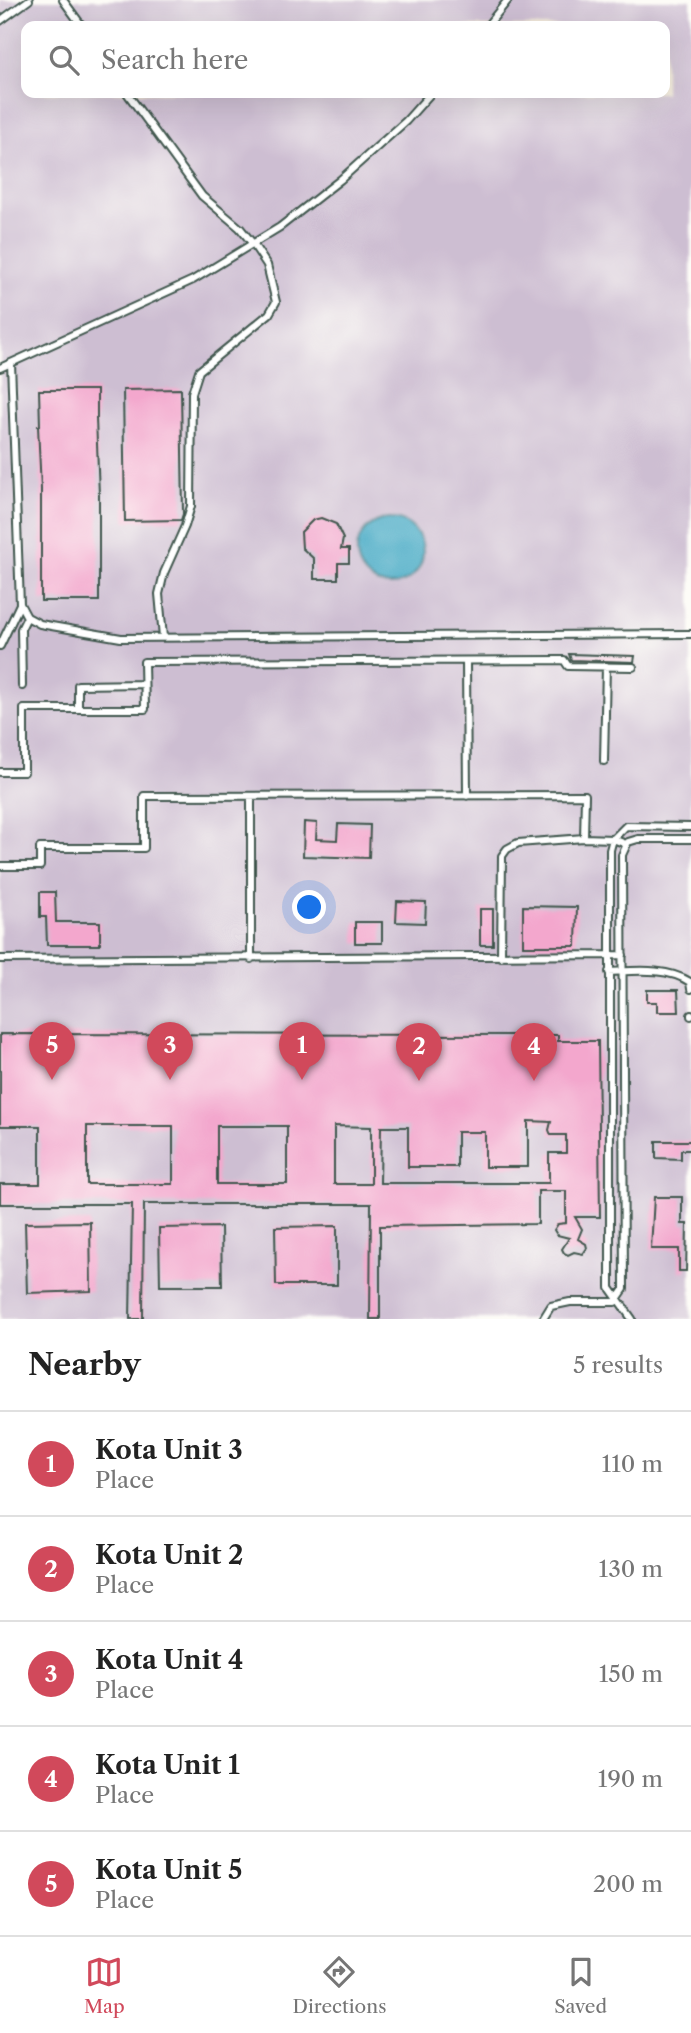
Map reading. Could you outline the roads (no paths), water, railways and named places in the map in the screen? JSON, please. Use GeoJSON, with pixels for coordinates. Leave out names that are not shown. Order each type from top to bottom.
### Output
{"type":"FeatureCollection","features":[{"type":"Feature","properties":{"kind":"lane"},"geometry":{"type":"LineString","coordinates":[[0,21],[29,0]]}},
{"type":"Feature","properties":{"kind":"lane"},"geometry":{"type":"LineString","coordinates":[[63,0],[78,21]]}},
{"type":"Feature","properties":{"kind":"lane"},"geometry":{"type":"LineString","coordinates":[[491,21],[505,1]]}},
{"type":"Feature","properties":{"kind":"lane"},"geometry":{"type":"LineString","coordinates":[[131,98],[202,196],[240,228],[253,244],[267,265],[276,302],[269,314],[199,371],[192,393],[191,506],[164,573],[159,594],[163,637]]}},
{"type":"Feature","properties":{"kind":"lane"},"geometry":{"type":"LineString","coordinates":[[0,368],[193,280],[280,227],[340,180],[406,121],[427,98]]}},
{"type":"Feature","properties":{"kind":"lane"},"geometry":{"type":"LineString","coordinates":[[11,363],[20,604],[27,617],[40,624],[121,638],[691,634]]}},
{"type":"Feature","properties":{"kind":"lane"},"geometry":{"type":"LineString","coordinates":[[0,646],[20,604]]}},
{"type":"Feature","properties":{"kind":"lane"},"geometry":{"type":"LineString","coordinates":[[22,686],[21,629],[27,617]]}},
{"type":"Feature","properties":{"kind":"lane"},"geometry":{"type":"LineString","coordinates":[[0,772],[24,772],[24,709],[145,709],[144,663],[564,660],[568,666],[633,667]]}},
{"type":"Feature","properties":{"kind":"lane"},"geometry":{"type":"LineString","coordinates":[[466,661],[467,796]]}},
{"type":"Feature","properties":{"kind":"lane"},"geometry":{"type":"LineString","coordinates":[[604,761],[606,666]]}},
{"type":"Feature","properties":{"kind":"lane"},"geometry":{"type":"LineString","coordinates":[[78,709],[78,685],[145,684]]}},
{"type":"Feature","properties":{"kind":"lane"},"geometry":{"type":"LineString","coordinates":[[0,866],[40,866],[40,848],[144,848],[144,796],[585,795],[584,838]]}},
{"type":"Feature","properties":{"kind":"lane"},"geometry":{"type":"LineString","coordinates":[[251,796],[251,958]]}},
{"type":"Feature","properties":{"kind":"lane"},"geometry":{"type":"LineString","coordinates":[[632,1319],[610,1288],[610,850],[613,839],[626,826],[691,827]]}},
{"type":"Feature","properties":{"kind":"lane"},"geometry":{"type":"LineString","coordinates":[[501,957],[502,856],[507,849],[518,843],[584,838],[613,839],[626,844],[638,839],[691,839]]}},
{"type":"Feature","properties":{"kind":"lane"},"geometry":{"type":"LineString","coordinates":[[543,1319],[551,1306],[569,1302],[615,1302],[624,1289],[622,855],[626,844]]}},
{"type":"Feature","properties":{"kind":"lane"},"geometry":{"type":"LineString","coordinates":[[0,959],[623,955]]}},
{"type":"Feature","properties":{"kind":"lane"},"geometry":{"type":"LineString","coordinates":[[609,972],[661,972],[679,975],[690,982],[691,989]]}},
{"type":"Feature","properties":{"kind":"water"},"geometry":{"type":"Polygon","coordinates":[[[390,519],[403,522],[413,529],[420,539],[423,552],[420,565],[413,575],[403,582],[390,585],[377,582],[367,575],[360,565],[357,552],[360,539],[367,529],[377,522],[390,519]]]}},
{"type":"Feature","properties":{"kind":"place","name":"Kota Unit 5"},"geometry":{"type":"Point","coordinates":[52,1080]}},
{"type":"Feature","properties":{"kind":"place","name":"Kota Unit 4"},"geometry":{"type":"Point","coordinates":[170,1080]}},
{"type":"Feature","properties":{"kind":"place","name":"Kota Unit 3"},"geometry":{"type":"Point","coordinates":[302,1080]}},
{"type":"Feature","properties":{"kind":"place","name":"Kota Unit 2"},"geometry":{"type":"Point","coordinates":[419,1081]}},
{"type":"Feature","properties":{"kind":"place","name":"Kota Unit 1"},"geometry":{"type":"Point","coordinates":[534,1081]}}]}
